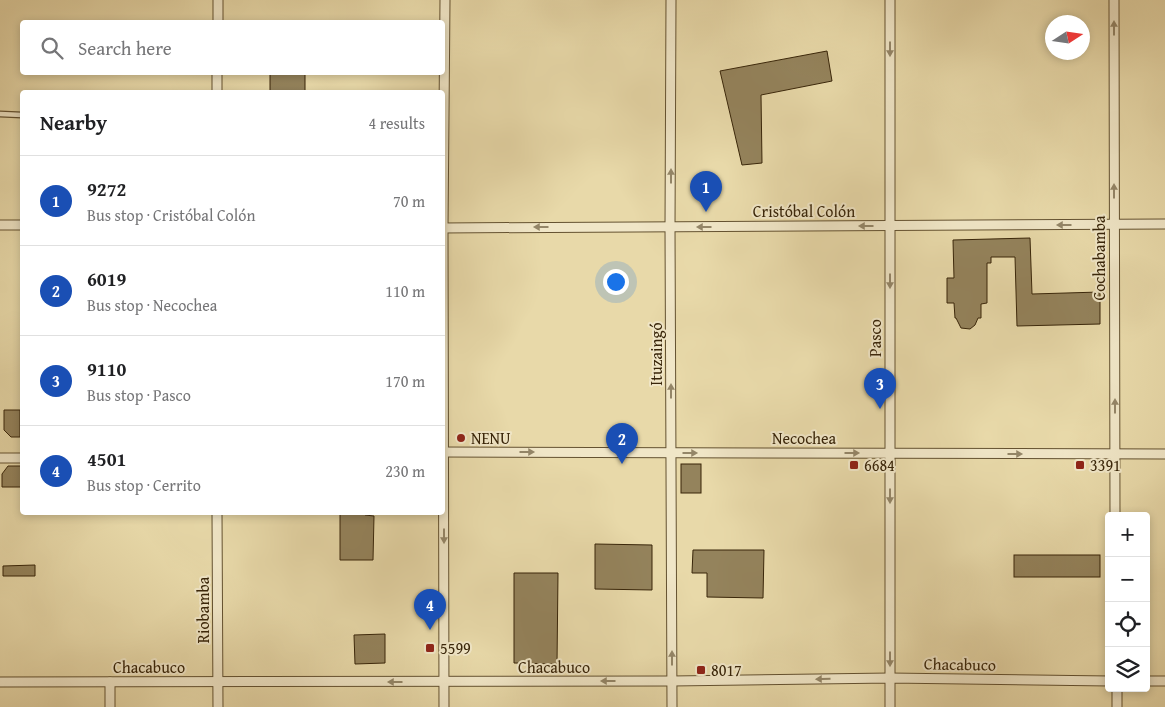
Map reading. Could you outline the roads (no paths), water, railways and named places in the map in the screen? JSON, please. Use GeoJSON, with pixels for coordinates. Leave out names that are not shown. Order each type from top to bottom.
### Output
{"type":"FeatureCollection","features":[{"type":"Feature","properties":{"kind":"street"},"geometry":{"type":"LineString","coordinates":[[218,0],[218,20]]}},
{"type":"Feature","properties":{"kind":"street"},"geometry":{"type":"LineString","coordinates":[[445,0],[445,20]]}},
{"type":"Feature","properties":{"kind":"street","name":"Ituzaingó"},"geometry":{"type":"LineString","coordinates":[[671,0],[672,707]]}},
{"type":"Feature","properties":{"kind":"street","name":"Pasco"},"geometry":{"type":"LineString","coordinates":[[890,0],[890,707]]}},
{"type":"Feature","properties":{"kind":"street","name":"Cochabamba"},"geometry":{"type":"LineString","coordinates":[[1114,0],[1116,512]]}},
{"type":"Feature","properties":{"kind":"street"},"geometry":{"type":"LineString","coordinates":[[217,75],[217,90]]}},
{"type":"Feature","properties":{"kind":"street"},"geometry":{"type":"LineString","coordinates":[[444,75],[444,90]]}},
{"type":"Feature","properties":{"kind":"street","name":"Cristóbal Colón"},"geometry":{"type":"LineString","coordinates":[[445,228],[1165,224]]}},
{"type":"Feature","properties":{"kind":"street"},"geometry":{"type":"LineString","coordinates":[[0,225],[20,225]]}},
{"type":"Feature","properties":{"kind":"street","name":"Necochea"},"geometry":{"type":"LineString","coordinates":[[445,452],[1165,454]]}},
{"type":"Feature","properties":{"kind":"street"},"geometry":{"type":"LineString","coordinates":[[0,458],[20,458]]}},
{"type":"Feature","properties":{"kind":"street","name":"Riobamba"},"geometry":{"type":"LineString","coordinates":[[217,515],[218,707]]}},
{"type":"Feature","properties":{"kind":"street"},"geometry":{"type":"LineString","coordinates":[[443,515],[444,707]]}},
{"type":"Feature","properties":{"kind":"street","name":"Chacabuco"},"geometry":{"type":"LineString","coordinates":[[0,682],[672,681],[890,678],[1105,681]]}},
{"type":"Feature","properties":{"kind":"street"},"geometry":{"type":"LineString","coordinates":[[1150,681],[1165,681]]}},
{"type":"Feature","properties":{"kind":"street"},"geometry":{"type":"LineString","coordinates":[[110,682],[110,707]]}},
{"type":"Feature","properties":{"kind":"street"},"geometry":{"type":"LineString","coordinates":[[1117,692],[1117,707]]}},
{"type":"Feature","properties":{"kind":"lane"},"geometry":{"type":"LineString","coordinates":[[0,114],[20,115]]}},
{"type":"Feature","properties":{"kind":"place","name":"9272"},"geometry":{"type":"Point","coordinates":[706,212]}},
{"type":"Feature","properties":{"kind":"place","name":"9110"},"geometry":{"type":"Point","coordinates":[880,409]}},
{"type":"Feature","properties":{"kind":"place","name":"NENU"},"geometry":{"type":"Point","coordinates":[461,438]}},
{"type":"Feature","properties":{"kind":"place","name":"6019"},"geometry":{"type":"Point","coordinates":[622,464]}},
{"type":"Feature","properties":{"kind":"place","name":"6684"},"geometry":{"type":"Point","coordinates":[854,465]}},
{"type":"Feature","properties":{"kind":"place","name":"3391"},"geometry":{"type":"Point","coordinates":[1080,465]}},
{"type":"Feature","properties":{"kind":"place","name":"4501"},"geometry":{"type":"Point","coordinates":[430,630]}},
{"type":"Feature","properties":{"kind":"place","name":"5599"},"geometry":{"type":"Point","coordinates":[430,648]}},
{"type":"Feature","properties":{"kind":"place","name":"8017"},"geometry":{"type":"Point","coordinates":[701,670]}}]}
